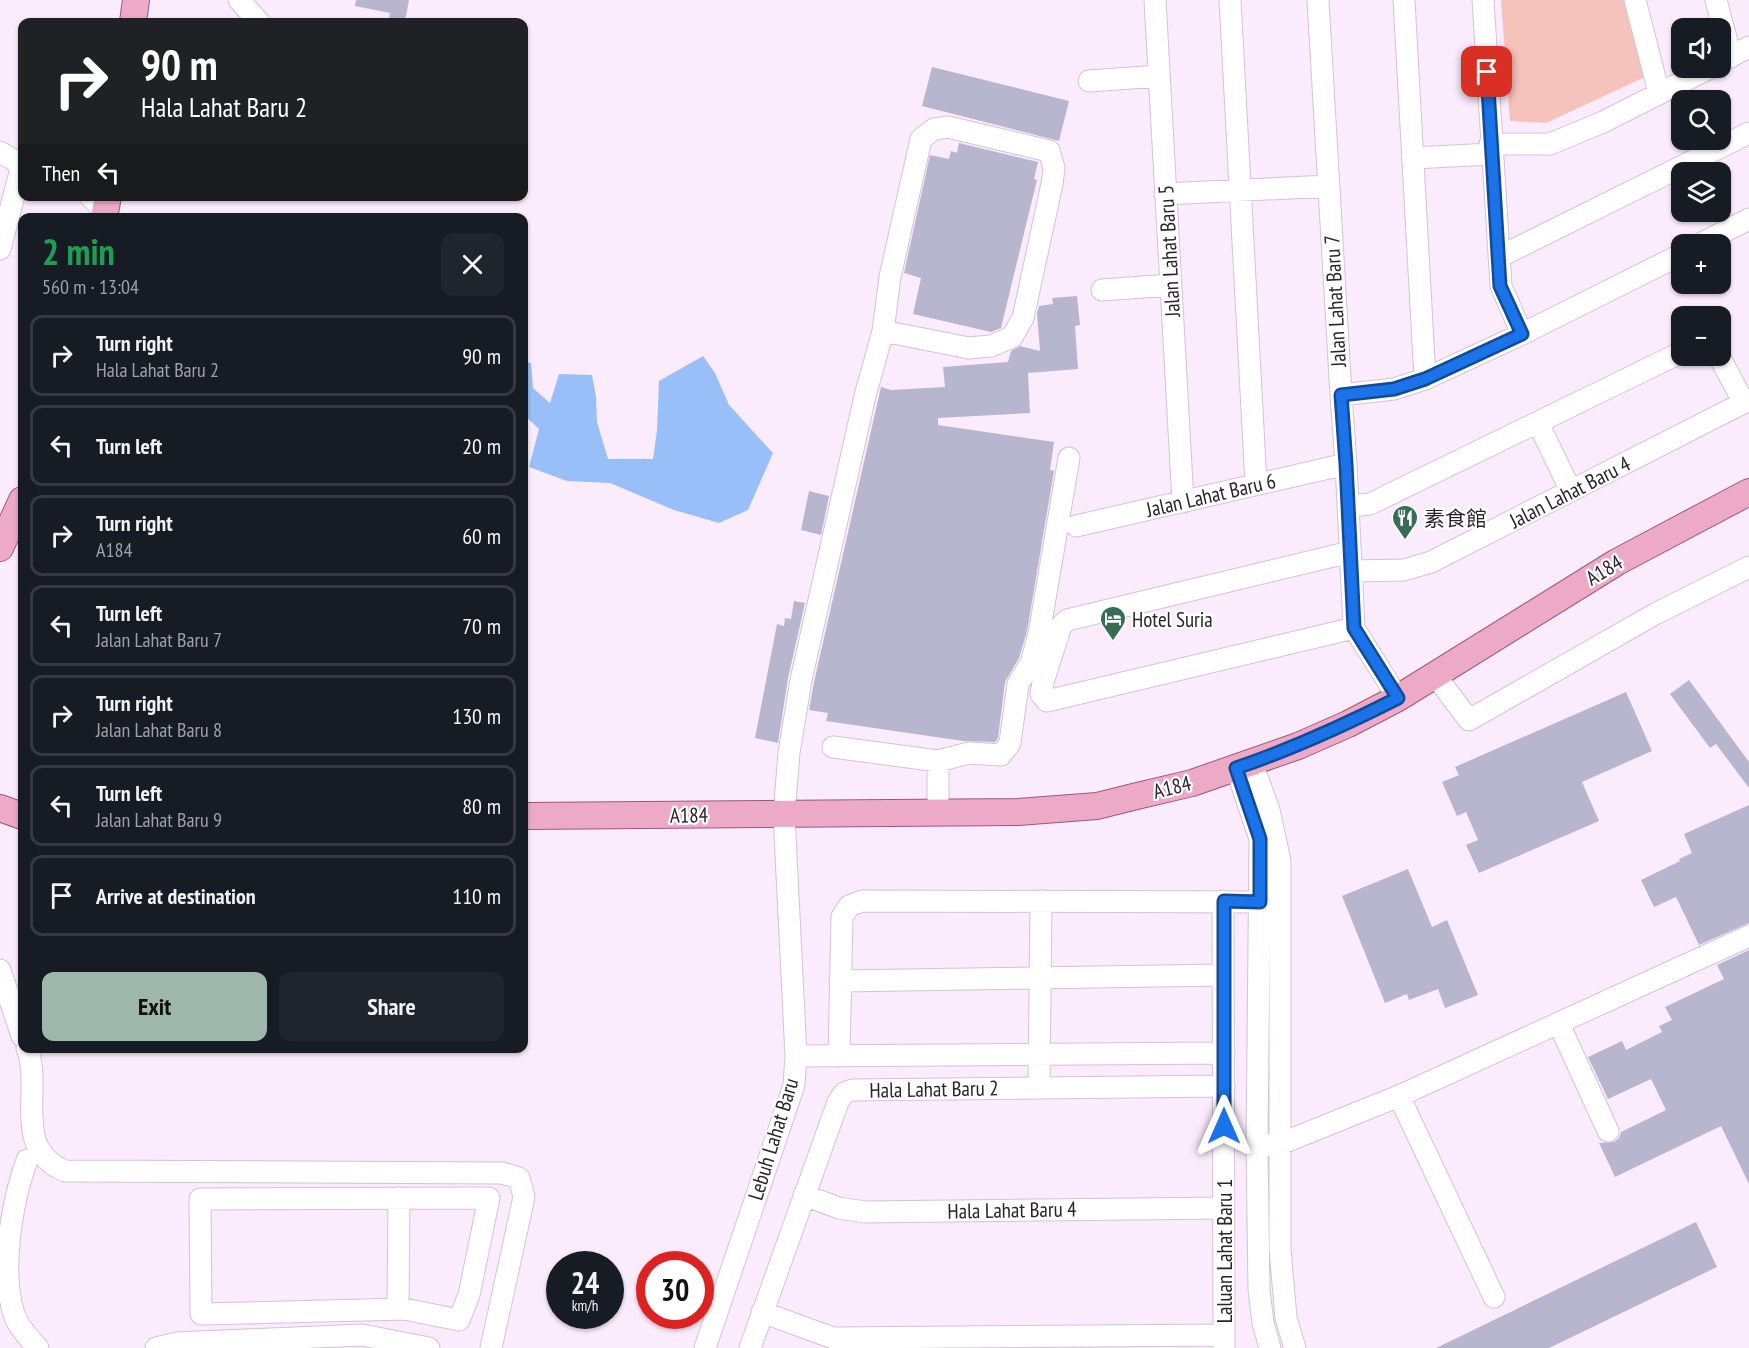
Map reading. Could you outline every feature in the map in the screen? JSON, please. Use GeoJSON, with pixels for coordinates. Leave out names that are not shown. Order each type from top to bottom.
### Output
{"type":"FeatureCollection","features":[{"type":"Feature","properties":{"kind":"main road"},"geometry":{"type":"LineString","coordinates":[[134,18],[136,0]]}},
{"type":"Feature","properties":{"kind":"main road","name":"A184"},"geometry":{"type":"LineString","coordinates":[[528,816],[1018,812],[1097,806],[1191,783],[1298,746],[1398,698],[1617,562],[1749,492]]}},
{"type":"Feature","properties":{"kind":"main road"},"geometry":{"type":"LineString","coordinates":[[0,519],[18,493]]}},
{"type":"Feature","properties":{"kind":"main road"},"geometry":{"type":"LineString","coordinates":[[0,548],[18,509]]}},
{"type":"Feature","properties":{"kind":"main road"},"geometry":{"type":"LineString","coordinates":[[0,808],[18,815]]}},
{"type":"Feature","properties":{"kind":"main road"},"geometry":{"type":"LineString","coordinates":[[0,826],[18,828]]}},
{"type":"Feature","properties":{"kind":"street"},"geometry":{"type":"LineString","coordinates":[[239,0],[255,18]]}},
{"type":"Feature","properties":{"kind":"street","name":"Jalan Lahat Baru 5"},"geometry":{"type":"LineString","coordinates":[[1155,0],[1183,502]]}},
{"type":"Feature","properties":{"kind":"street"},"geometry":{"type":"LineString","coordinates":[[1230,0],[1256,484]]}},
{"type":"Feature","properties":{"kind":"street","name":"Jalan Lahat Baru 7"},"geometry":{"type":"LineString","coordinates":[[1318,0],[1349,506],[1354,628],[1398,698]]}},
{"type":"Feature","properties":{"kind":"street"},"geometry":{"type":"LineString","coordinates":[[1404,0],[1425,379]]}},
{"type":"Feature","properties":{"kind":"street"},"geometry":{"type":"LineString","coordinates":[[1483,0],[1500,286],[1522,334]]}},
{"type":"Feature","properties":{"kind":"street"},"geometry":{"type":"LineString","coordinates":[[1635,0],[1659,93]]}},
{"type":"Feature","properties":{"kind":"street"},"geometry":{"type":"LineString","coordinates":[[1716,0],[1733,55]]}},
{"type":"Feature","properties":{"kind":"street"},"geometry":{"type":"LineString","coordinates":[[1089,81],[1159,76]]}},
{"type":"Feature","properties":{"kind":"street"},"geometry":{"type":"LineString","coordinates":[[1413,158],[1550,144],[1603,122],[1690,78]]}},
{"type":"Feature","properties":{"kind":"street","name":"Lebuh Lahat Baru"},"geometry":{"type":"LineString","coordinates":[[705,1348],[794,1085],[796,1056],[784,814],[789,753],[801,680],[865,396],[883,332],[890,277],[921,139],[934,129],[948,127],[1049,151],[1054,168],[1052,184],[1023,318],[1012,338],[991,346],[969,348],[883,332]]}},
{"type":"Feature","properties":{"kind":"street"},"geometry":{"type":"LineString","coordinates":[[1499,257],[1749,133]]}},
{"type":"Feature","properties":{"kind":"street"},"geometry":{"type":"LineString","coordinates":[[0,152],[18,163]]}},
{"type":"Feature","properties":{"kind":"street"},"geometry":{"type":"LineString","coordinates":[[0,249],[18,180]]}},
{"type":"Feature","properties":{"kind":"street"},"geometry":{"type":"LineString","coordinates":[[1165,194],[1329,186]]}},
{"type":"Feature","properties":{"kind":"street"},"geometry":{"type":"LineString","coordinates":[[1720,234],[1749,219]]}},
{"type":"Feature","properties":{"kind":"street"},"geometry":{"type":"LineString","coordinates":[[1341,395],[1394,389],[1425,379],[1522,334],[1671,260]]}},
{"type":"Feature","properties":{"kind":"street"},"geometry":{"type":"LineString","coordinates":[[1102,290],[1170,285]]}},
{"type":"Feature","properties":{"kind":"street"},"geometry":{"type":"LineString","coordinates":[[1349,506],[1370,504],[1671,357]]}},
{"type":"Feature","properties":{"kind":"street"},"geometry":{"type":"LineString","coordinates":[[1725,366],[1746,401]]}},
{"type":"Feature","properties":{"kind":"street","name":"Jalan Lahat Baru 4"},"geometry":{"type":"LineString","coordinates":[[1354,628],[1047,701],[1041,694],[1061,626],[1067,620],[1350,562],[1404,570],[1431,562],[1746,401]]}},
{"type":"Feature","properties":{"kind":"street"},"geometry":{"type":"LineString","coordinates":[[1538,423],[1571,491]]}},
{"type":"Feature","properties":{"kind":"street"},"geometry":{"type":"LineString","coordinates":[[833,747],[938,760],[969,753],[1001,755],[1010,743],[1018,684],[1031,663],[1040,634],[1069,458]]}},
{"type":"Feature","properties":{"kind":"street","name":"Jalan Lahat Baru 6"},"geometry":{"type":"LineString","coordinates":[[1076,526],[1346,464]]}},
{"type":"Feature","properties":{"kind":"street"},"geometry":{"type":"LineString","coordinates":[[1435,675],[1469,720],[1655,614],[1749,567]]}},
{"type":"Feature","properties":{"kind":"street"},"geometry":{"type":"LineString","coordinates":[[938,760],[938,813]]}},
{"type":"Feature","properties":{"kind":"street"},"geometry":{"type":"LineString","coordinates":[[1244,765],[1260,839],[1270,902],[1280,1144],[1282,1286],[1286,1318],[1295,1348]]}},
{"type":"Feature","properties":{"kind":"street"},"geometry":{"type":"LineString","coordinates":[[839,1056],[842,917],[849,906],[862,901],[1270,902]]}},
{"type":"Feature","properties":{"kind":"street"},"geometry":{"type":"LineString","coordinates":[[1039,1088],[1041,901]]}},
{"type":"Feature","properties":{"kind":"street","name":"Laluan Lahat Baru 1"},"geometry":{"type":"LineString","coordinates":[[1224,901],[1224,1342]]}},
{"type":"Feature","properties":{"kind":"street"},"geometry":{"type":"LineString","coordinates":[[1270,902],[1257,1146],[1259,1290],[1263,1323],[1270,1348]]}},
{"type":"Feature","properties":{"kind":"street"},"geometry":{"type":"LineString","coordinates":[[1257,1146],[1280,1144],[1399,1096],[1749,936]]}},
{"type":"Feature","properties":{"kind":"street"},"geometry":{"type":"LineString","coordinates":[[0,970],[18,1024]]}},
{"type":"Feature","properties":{"kind":"street"},"geometry":{"type":"LineString","coordinates":[[840,981],[1223,975]]}},
{"type":"Feature","properties":{"kind":"street"},"geometry":{"type":"LineString","coordinates":[[1559,1024],[1608,1131]]}},
{"type":"Feature","properties":{"kind":"street"},"geometry":{"type":"LineString","coordinates":[[28,1053],[34,1138],[41,1154],[54,1166],[65,1171],[502,1173],[519,1178],[524,1197],[491,1348]]}},
{"type":"Feature","properties":{"kind":"street","name":"Hala Lahat Baru 2"},"geometry":{"type":"LineString","coordinates":[[796,1056],[1224,1053]]}},
{"type":"Feature","properties":{"kind":"street","name":"Hala Lahat Baru 2"},"geometry":{"type":"LineString","coordinates":[[750,1348],[838,1102],[844,1093],[852,1090],[1224,1086]]}},
{"type":"Feature","properties":{"kind":"street"},"geometry":{"type":"LineString","coordinates":[[1399,1096],[1494,1297]]}},
{"type":"Feature","properties":{"kind":"street"},"geometry":{"type":"LineString","coordinates":[[27,1160],[17,1187],[13,1209],[8,1280],[14,1315],[38,1348]]}},
{"type":"Feature","properties":{"kind":"street","name":"Hala Lahat Baru 4"},"geometry":{"type":"LineString","coordinates":[[804,1195],[839,1208],[865,1212],[1224,1208]]}},
{"type":"Feature","properties":{"kind":"street"},"geometry":{"type":"LineString","coordinates":[[200,1198],[399,1198],[489,1198],[469,1295],[459,1320],[398,1309],[201,1314],[200,1198]]}},
{"type":"Feature","properties":{"kind":"street"},"geometry":{"type":"LineString","coordinates":[[398,1309],[399,1198]]}},
{"type":"Feature","properties":{"kind":"street"},"geometry":{"type":"LineString","coordinates":[[469,1295],[500,1306]]}},
{"type":"Feature","properties":{"kind":"street"},"geometry":{"type":"LineString","coordinates":[[762,1312],[834,1338],[1224,1342]]}},
{"type":"Feature","properties":{"kind":"street"},"geometry":{"type":"LineString","coordinates":[[167,1346],[362,1335],[429,1348]]}},
{"type":"Feature","properties":{"kind":"shaded area"},"geometry":{"type":"Polygon","coordinates":[[[1501,0],[1624,0],[1645,77],[1546,123],[1510,121],[1501,0]]]}},
{"type":"Feature","properties":{"kind":"water"},"geometry":{"type":"Polygon","coordinates":[[[703,356],[715,373],[729,405],[773,453],[748,510],[719,523],[674,510],[610,483],[567,481],[529,467],[539,429],[528,419],[528,363],[531,363],[533,388],[550,403],[559,374],[592,375],[597,422],[608,459],[653,459],[659,381],[703,356]]]}},
{"type":"Feature","properties":{"kind":"building"},"geometry":{"type":"Polygon","coordinates":[[[356,0],[409,0],[406,18],[389,18],[390,13],[355,6],[356,0]]]}},
{"type":"Feature","properties":{"kind":"building"},"geometry":{"type":"Polygon","coordinates":[[[932,67],[1069,101],[1059,141],[922,106],[932,67]]]}},
{"type":"Feature","properties":{"kind":"building"},"geometry":{"type":"Polygon","coordinates":[[[959,143],[1038,162],[1034,179],[1037,180],[1001,328],[991,332],[913,314],[921,278],[904,273],[930,155],[949,159],[951,151],[957,153],[959,143]]]}},
{"type":"Feature","properties":{"kind":"building"},"geometry":{"type":"Polygon","coordinates":[[[1077,296],[1080,325],[1075,326],[1078,369],[1028,373],[1030,413],[938,418],[938,425],[1054,442],[1050,470],[1054,471],[1027,631],[1019,658],[1005,682],[998,738],[995,742],[963,741],[826,721],[828,713],[809,710],[881,387],[891,390],[945,387],[943,367],[1008,362],[1011,351],[1020,346],[1040,351],[1037,314],[1039,306],[1053,304],[1052,298],[1077,296]]]}},
{"type":"Feature","properties":{"kind":"building"},"geometry":{"type":"Polygon","coordinates":[[[809,491],[829,496],[821,535],[801,530],[809,491]]]}},
{"type":"Feature","properties":{"kind":"building"},"geometry":{"type":"Polygon","coordinates":[[[794,601],[805,603],[788,678],[778,743],[755,738],[777,624],[784,626],[785,618],[791,619],[794,601]]]}},
{"type":"Feature","properties":{"kind":"building"},"geometry":{"type":"Polygon","coordinates":[[[1689,680],[1749,762],[1749,788],[1716,744],[1710,748],[1670,694],[1689,680]]]}},
{"type":"Feature","properties":{"kind":"building"},"geometry":{"type":"Polygon","coordinates":[[[1626,692],[1652,751],[1582,782],[1599,821],[1479,873],[1466,845],[1478,840],[1466,812],[1457,816],[1442,782],[1459,775],[1455,767],[1626,692]]]}},
{"type":"Feature","properties":{"kind":"building"},"geometry":{"type":"Polygon","coordinates":[[[1749,805],[1749,923],[1699,945],[1676,897],[1654,907],[1641,880],[1692,853],[1684,834],[1749,805]]]}},
{"type":"Feature","properties":{"kind":"building"},"geometry":{"type":"Polygon","coordinates":[[[1408,869],[1432,927],[1447,920],[1478,995],[1445,1008],[1438,989],[1409,1000],[1407,994],[1385,1003],[1342,896],[1408,869]]]}},
{"type":"Feature","properties":{"kind":"building"},"geometry":{"type":"Polygon","coordinates":[[[1749,950],[1749,1184],[1721,1126],[1615,1177],[1599,1143],[1614,1142],[1619,1138],[1621,1132],[1666,1110],[1651,1079],[1608,1099],[1588,1057],[1622,1041],[1626,1050],[1662,1032],[1659,1026],[1672,1020],[1665,1007],[1724,979],[1717,965],[1749,950]]]}},
{"type":"Feature","properties":{"kind":"building"},"geometry":{"type":"Polygon","coordinates":[[[1696,1222],[1717,1267],[1549,1348],[1436,1348],[1696,1222]]]}},
{"type":"Feature","properties":{"kind":"place","name":"素食館"},"geometry":{"type":"Point","coordinates":[1405,541]}},
{"type":"Feature","properties":{"kind":"place","name":"Hotel Suria"},"geometry":{"type":"Point","coordinates":[1113,642]}},
{"type":"Feature","properties":{"kind":"route"},"geometry":{"type":"LineString","coordinates":[[1224,1126],[1224,901],[1260,902],[1260,839],[1236,768],[1298,746],[1348,724],[1398,698],[1354,628],[1349,506],[1341,395],[1394,389],[1425,379],[1522,334],[1500,286],[1487,72]]}}]}
